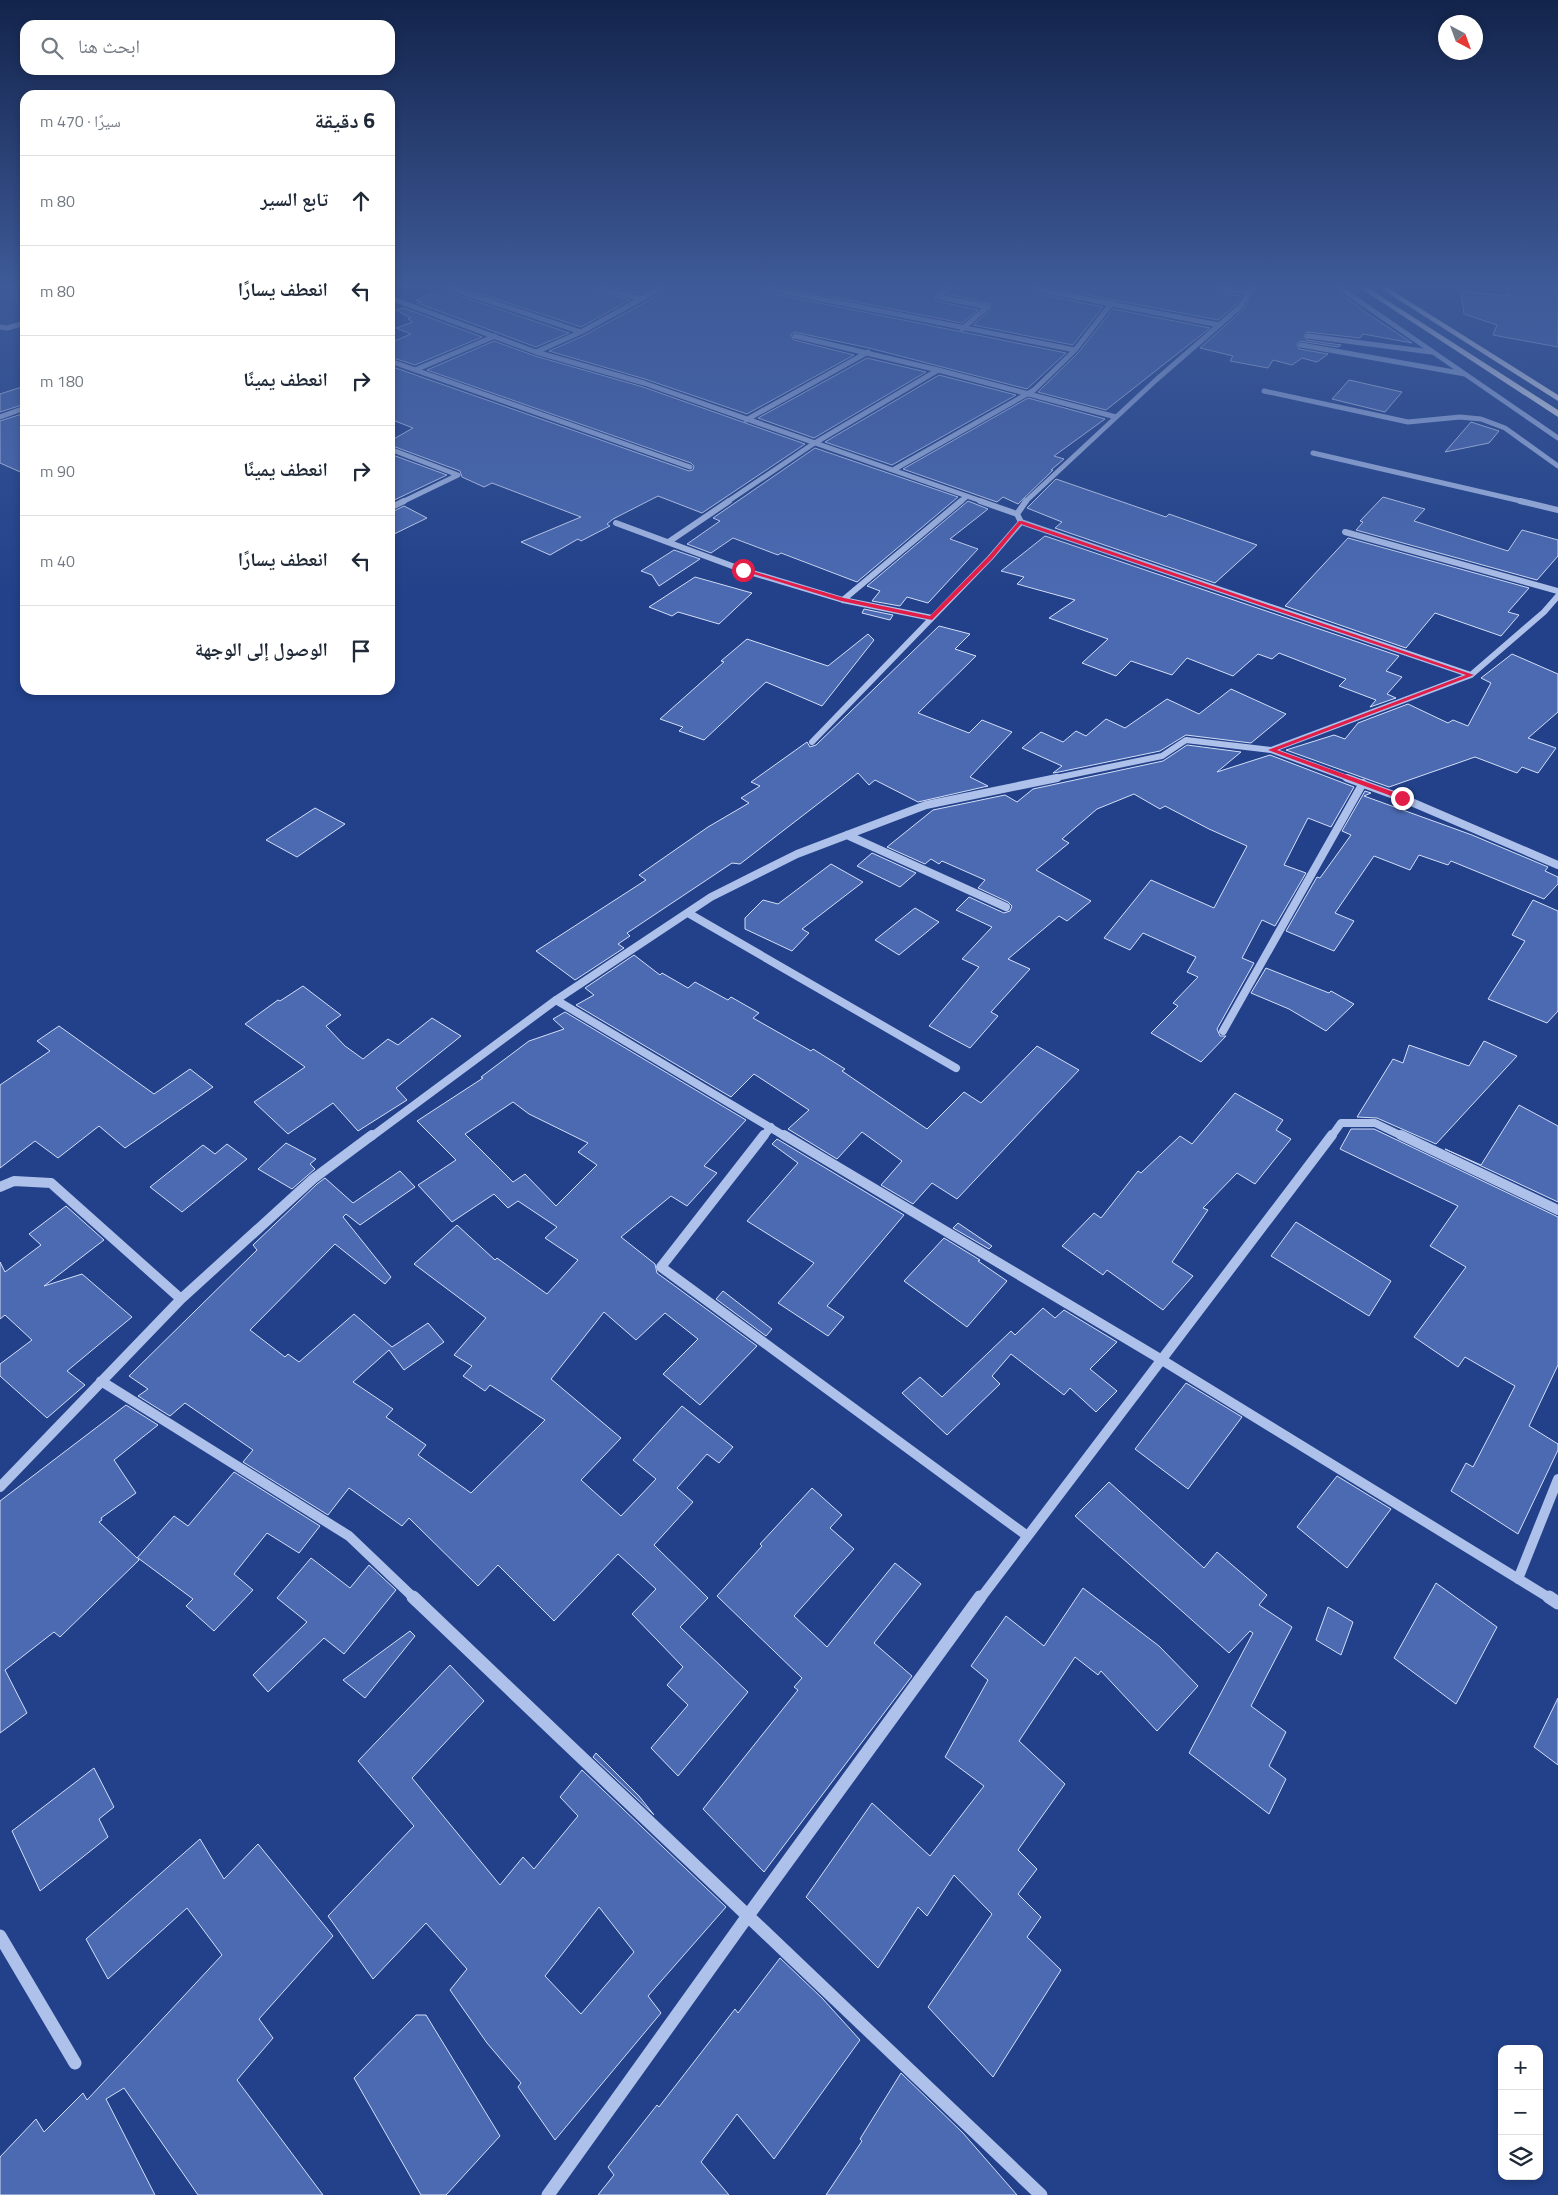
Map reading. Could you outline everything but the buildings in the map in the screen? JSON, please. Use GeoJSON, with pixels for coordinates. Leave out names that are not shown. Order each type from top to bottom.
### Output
{"type":"FeatureCollection","features":[{"type":"Feature","properties":{"kind":"highway"},"geometry":{"type":"LineString","coordinates":[[1522,390],[1558,414]]}},
{"type":"Feature","properties":{"kind":"highway"},"geometry":{"type":"LineString","coordinates":[[1545,390],[1558,399]]}},
{"type":"Feature","properties":{"kind":"street"},"geometry":{"type":"LineString","coordinates":[[473,390],[690,467]]}},
{"type":"Feature","properties":{"kind":"street"},"geometry":{"type":"LineString","coordinates":[[664,390],[1017,514]]}},
{"type":"Feature","properties":{"kind":"street"},"geometry":{"type":"LineString","coordinates":[[746,420],[799,390]]}},
{"type":"Feature","properties":{"kind":"street"},"geometry":{"type":"LineString","coordinates":[[670,541],[813,444],[903,390]]}},
{"type":"Feature","properties":{"kind":"street"},"geometry":{"type":"LineString","coordinates":[[1014,390],[1116,417]]}},
{"type":"Feature","properties":{"kind":"street"},"geometry":{"type":"LineString","coordinates":[[893,470],[1031,390]]}},
{"type":"Feature","properties":{"kind":"street"},"geometry":{"type":"LineString","coordinates":[[1017,514],[1025,502],[1146,390]]}},
{"type":"Feature","properties":{"kind":"street"},"geometry":{"type":"LineString","coordinates":[[1489,390],[1558,438]]}},
{"type":"Feature","properties":{"kind":"street"},"geometry":{"type":"LineString","coordinates":[[1264,392],[1408,422],[1433,422],[1458,417],[1480,418],[1514,432],[1558,466]]}},
{"type":"Feature","properties":{"kind":"street"},"geometry":{"type":"LineString","coordinates":[[0,417],[20,410]]}},
{"type":"Feature","properties":{"kind":"street"},"geometry":{"type":"LineString","coordinates":[[395,451],[458,475],[395,506]]}},
{"type":"Feature","properties":{"kind":"street"},"geometry":{"type":"LineString","coordinates":[[1313,453],[1558,510]]}},
{"type":"Feature","properties":{"kind":"street"},"geometry":{"type":"LineString","coordinates":[[843,600],[966,497]]}},
{"type":"Feature","properties":{"kind":"street"},"geometry":{"type":"LineString","coordinates":[[1017,514],[1020,522]]}},
{"type":"Feature","properties":{"kind":"street"},"geometry":{"type":"LineString","coordinates":[[812,742],[990,558],[1020,522]]}},
{"type":"Feature","properties":{"kind":"street"},"geometry":{"type":"LineString","coordinates":[[1020,522],[1471,675]]}},
{"type":"Feature","properties":{"kind":"street"},"geometry":{"type":"LineString","coordinates":[[616,523],[670,541],[743,570],[843,600],[932,618]]}},
{"type":"Feature","properties":{"kind":"street"},"geometry":{"type":"LineString","coordinates":[[1345,532],[1558,592]]}},
{"type":"Feature","properties":{"kind":"street"},"geometry":{"type":"LineString","coordinates":[[1271,750],[1471,675],[1544,612],[1558,596]]}},
{"type":"Feature","properties":{"kind":"street"},"geometry":{"type":"LineString","coordinates":[[0,1487],[181,1300],[312,1179],[556,1000],[711,897],[788,858],[926,804],[1162,756],[1186,740],[1271,750],[1402,798],[1558,865]]}},
{"type":"Feature","properties":{"kind":"street"},"geometry":{"type":"LineString","coordinates":[[1223,1031],[1362,783]]}},
{"type":"Feature","properties":{"kind":"street"},"geometry":{"type":"LineString","coordinates":[[847,835],[1006,907]]}},
{"type":"Feature","properties":{"kind":"street"},"geometry":{"type":"LineString","coordinates":[[688,913],[956,1068]]}},
{"type":"Feature","properties":{"kind":"street"},"geometry":{"type":"LineString","coordinates":[[556,1000],[1162,1360],[1558,1603]]}},
{"type":"Feature","properties":{"kind":"street"},"geometry":{"type":"LineString","coordinates":[[548,2195],[746,1917],[1026,1535],[1162,1360],[1341,1123],[1375,1123],[1558,1210]]}},
{"type":"Feature","properties":{"kind":"street"},"geometry":{"type":"LineString","coordinates":[[771,1127],[661,1267],[1026,1535]]}},
{"type":"Feature","properties":{"kind":"street"},"geometry":{"type":"LineString","coordinates":[[0,1187],[14,1181],[51,1183],[181,1300]]}},
{"type":"Feature","properties":{"kind":"street"},"geometry":{"type":"LineString","coordinates":[[101,1381],[349,1536],[746,1917],[1041,2195]]}},
{"type":"Feature","properties":{"kind":"street"},"geometry":{"type":"LineString","coordinates":[[1518,1579],[1558,1479]]}},
{"type":"Feature","properties":{"kind":"street"},"geometry":{"type":"LineString","coordinates":[[0,1936],[75,2063]]}},
{"type":"Feature","properties":{"kind":"route"},"geometry":{"type":"LineString","coordinates":[[743,570],[843,600],[932,618],[990,558],[1020,522],[1471,675],[1271,750],[1402,798]]}}]}
